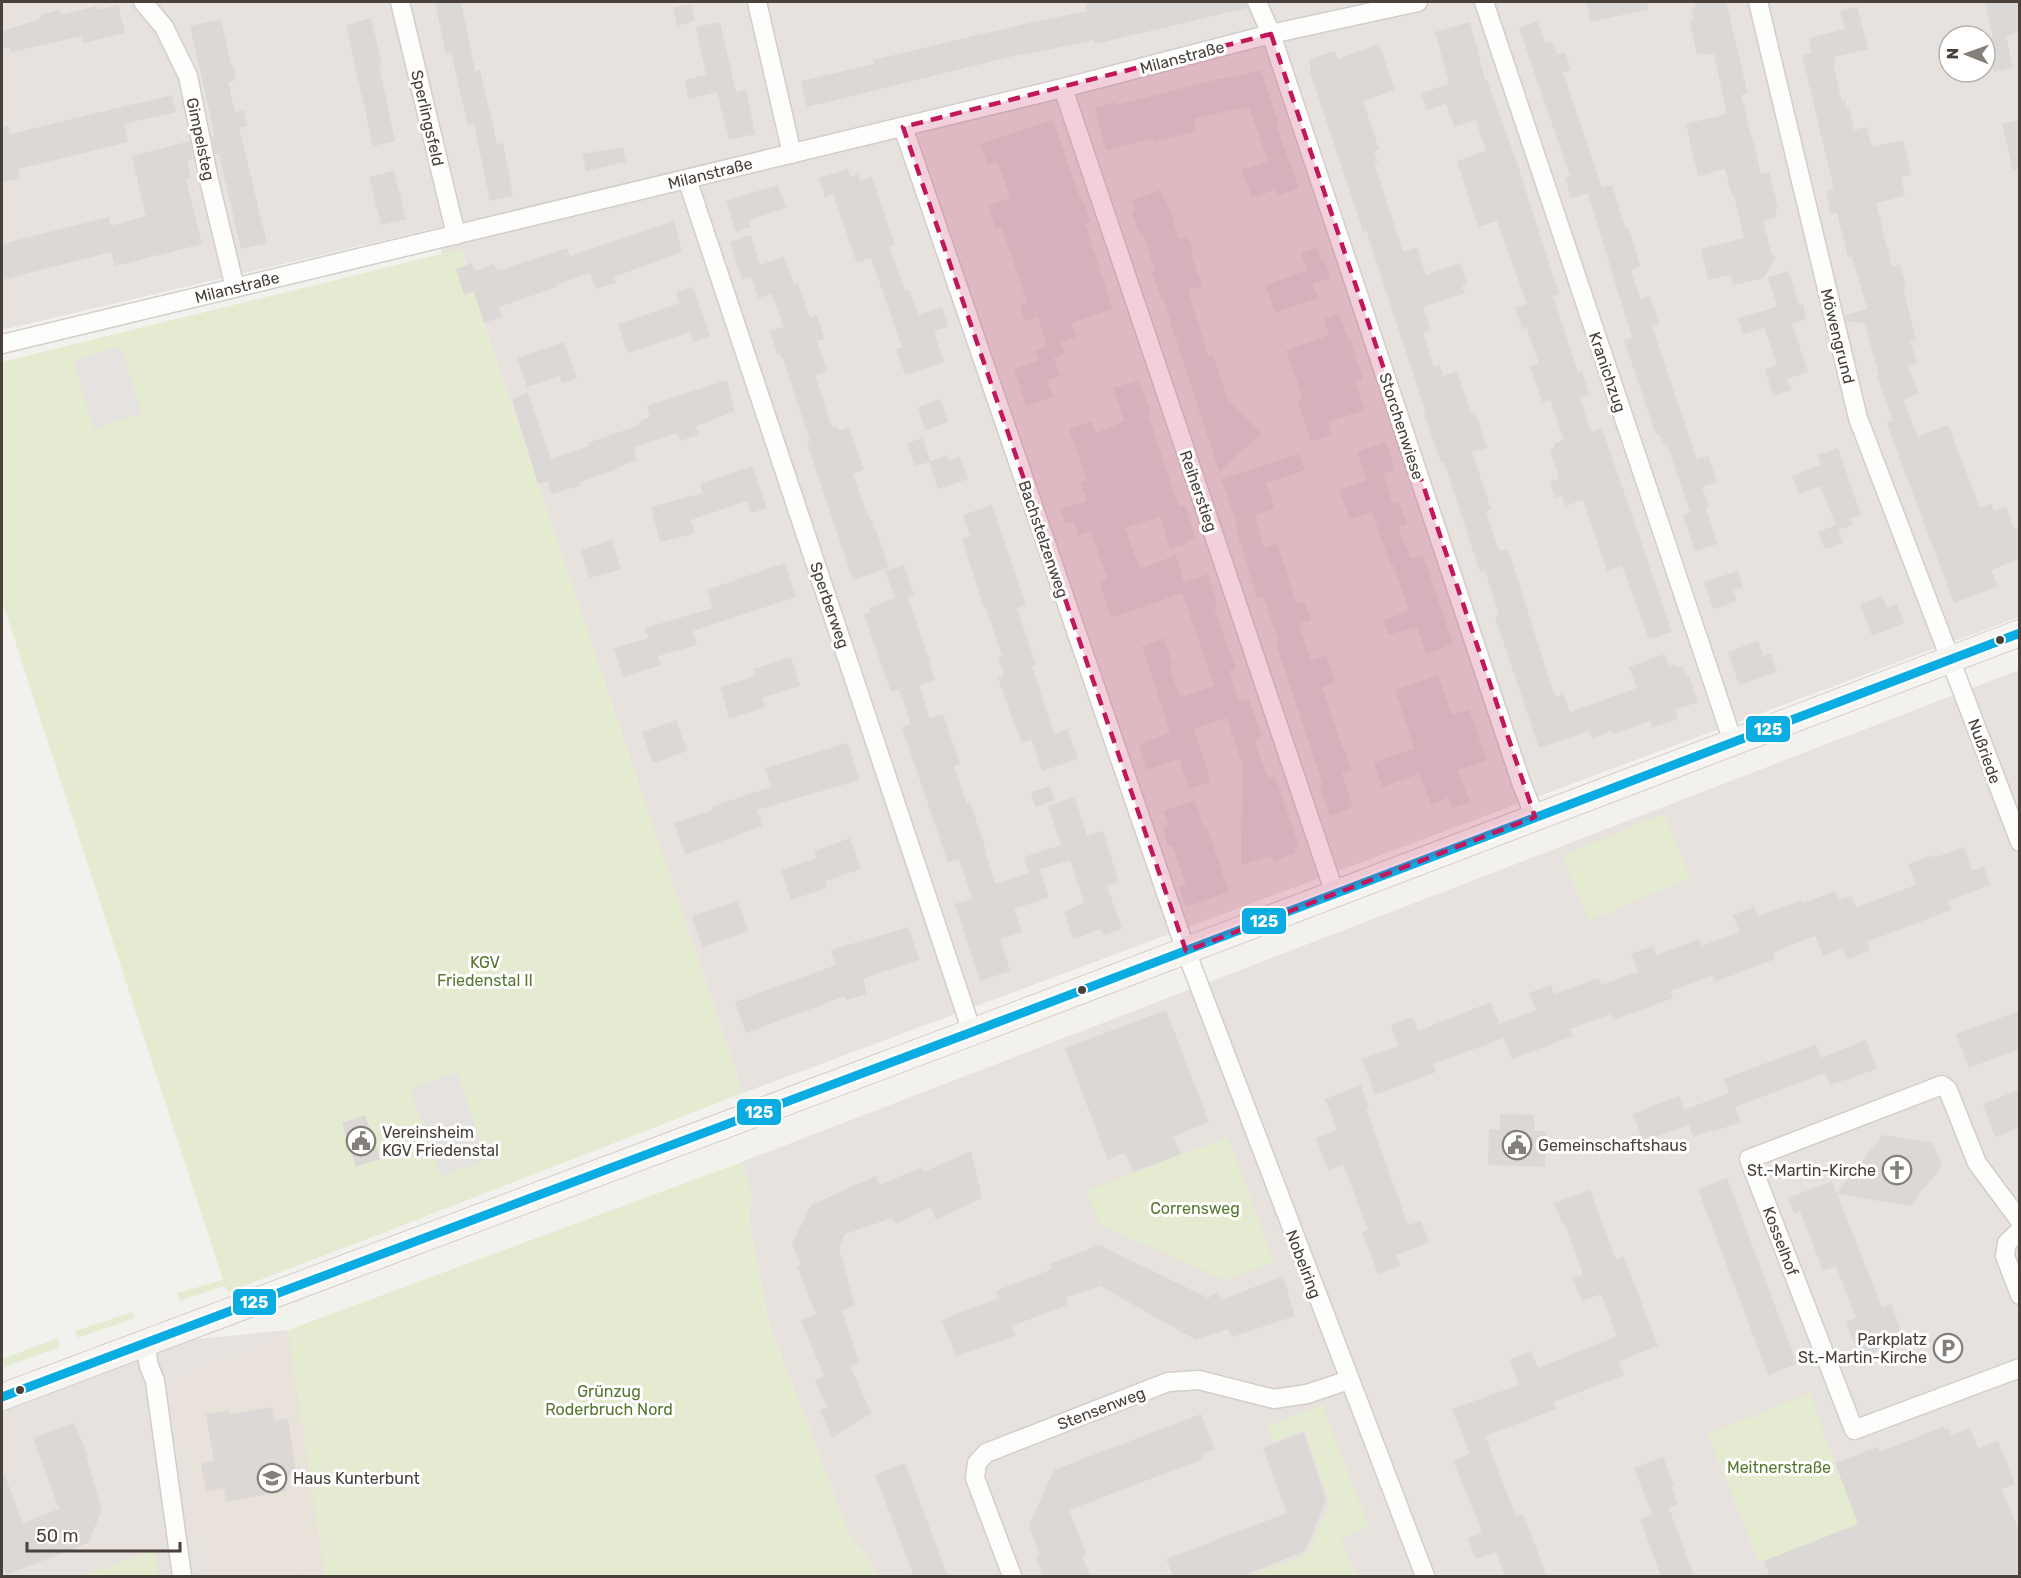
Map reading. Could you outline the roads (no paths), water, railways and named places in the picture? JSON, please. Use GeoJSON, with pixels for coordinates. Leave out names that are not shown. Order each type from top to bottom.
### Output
{"type":"FeatureCollection","features":[{"type":"Feature","properties":{"kind":"street","name":"Gimpelsteg"},"geometry":{"type":"LineString","coordinates":[[143,2],[164,27],[188,76],[209,180],[235,288]]}},
{"type":"Feature","properties":{"kind":"street","name":"Sperlingsfeld"},"geometry":{"type":"LineString","coordinates":[[400,2],[456,235]]}},
{"type":"Feature","properties":{"kind":"street"},"geometry":{"type":"LineString","coordinates":[[757,2],[792,154]]}},
{"type":"Feature","properties":{"kind":"street","name":"Storchenwiese"},"geometry":{"type":"LineString","coordinates":[[1257,2],[1271,34],[1535,818]]}},
{"type":"Feature","properties":{"kind":"street","name":"Milanstraße"},"geometry":{"type":"LineString","coordinates":[[2,344],[903,127],[1271,34],[1418,2]]}},
{"type":"Feature","properties":{"kind":"street","name":"Kranichzug"},"geometry":{"type":"LineString","coordinates":[[1484,2],[1733,742]]}},
{"type":"Feature","properties":{"kind":"street","name":"Möwengrund"},"geometry":{"type":"LineString","coordinates":[[1758,2],[1857,418],[1950,660]]}},
{"type":"Feature","properties":{"kind":"street","name":"Reiherstieg"},"geometry":{"type":"LineString","coordinates":[[1062,88],[1335,894]]}},
{"type":"Feature","properties":{"kind":"street","name":"Bachstelzenweg"},"geometry":{"type":"LineString","coordinates":[[903,127],[1186,951]]}},
{"type":"Feature","properties":{"kind":"street","name":"Sperberweg"},"geometry":{"type":"LineString","coordinates":[[687,179],[972,1032]]}},
{"type":"Feature","properties":{"kind":"street"},"geometry":{"type":"LineString","coordinates":[[2,1397],[1186,951],[2019,633]]}},
{"type":"Feature","properties":{"kind":"street","name":"Nußriede"},"geometry":{"type":"LineString","coordinates":[[1950,660],[2019,842]]}},
{"type":"Feature","properties":{"kind":"street","name":"Nobelring"},"geometry":{"type":"LineString","coordinates":[[1186,951],[1425,1576]]}},
{"type":"Feature","properties":{"kind":"street","name":"Kosselhof"},"geometry":{"type":"LineString","coordinates":[[2019,1221],[1977,1162],[1948,1090],[1941,1085],[1749,1159],[1854,1430],[2019,1368]]}},
{"type":"Feature","properties":{"kind":"street"},"geometry":{"type":"LineString","coordinates":[[2019,1230],[2007,1243],[2005,1256],[2019,1295]]}},
{"type":"Feature","properties":{"kind":"street"},"geometry":{"type":"LineString","coordinates":[[145,1344],[149,1366],[155,1381],[182,1576]]}},
{"type":"Feature","properties":{"kind":"street","name":"Stensenweg"},"geometry":{"type":"LineString","coordinates":[[1012,1576],[975,1478],[977,1463],[986,1453],[1168,1383],[1199,1380],[1274,1400],[1307,1394],[1349,1380]]}},
{"type":"Feature","properties":{"kind":"place","name":"Vereinsheim KGV Friedenstal"},"geometry":{"type":"Point","coordinates":[361,1141]}},
{"type":"Feature","properties":{"kind":"place","name":"Gemeinschaftshaus"},"geometry":{"type":"Point","coordinates":[1517,1145]}},
{"type":"Feature","properties":{"kind":"place","name":"St.-Martin-Kirche"},"geometry":{"type":"Point","coordinates":[1897,1170]}},
{"type":"Feature","properties":{"kind":"place","name":"Parkplatz St.-Martin-Kirche"},"geometry":{"type":"Point","coordinates":[1948,1348]}},
{"type":"Feature","properties":{"kind":"place","name":"Haus Kunterbunt"},"geometry":{"type":"Point","coordinates":[272,1478]}},
{"type":"Feature","properties":{"kind":"park label","name":"KGV Friedenstal II"},"geometry":{"type":"Point","coordinates":[485,971]}},
{"type":"Feature","properties":{"kind":"park label","name":"Corrensweg"},"geometry":{"type":"Point","coordinates":[1195,1208]}},
{"type":"Feature","properties":{"kind":"park label","name":"Grünzug Roderbruch Nord"},"geometry":{"type":"Point","coordinates":[609,1400]}},
{"type":"Feature","properties":{"kind":"park label","name":"Meitnerstraße"},"geometry":{"type":"Point","coordinates":[1779,1467]}}]}
